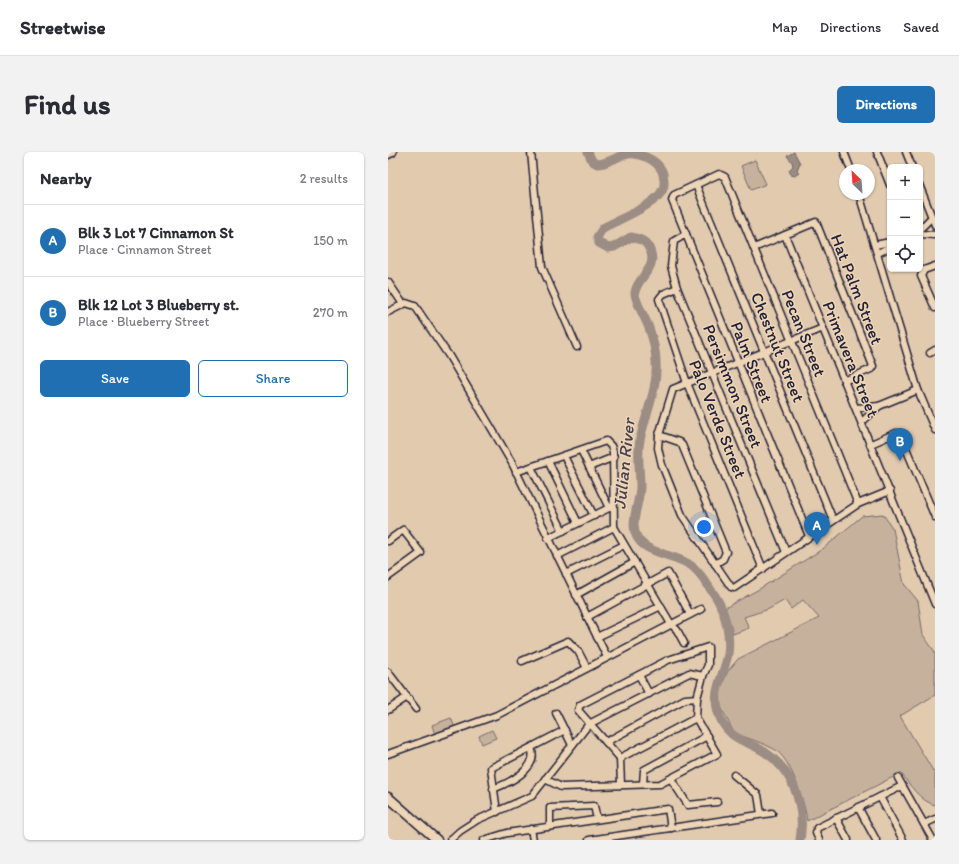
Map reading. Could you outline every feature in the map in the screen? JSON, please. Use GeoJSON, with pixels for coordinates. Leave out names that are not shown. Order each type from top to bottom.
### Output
{"type":"FeatureCollection","features":[{"type":"Feature","properties":{"kind":"main road"},"geometry":{"type":"LineString","coordinates":[[388,154],[392,152]]}},
{"type":"Feature","properties":{"kind":"main road"},"geometry":{"type":"LineString","coordinates":[[388,797],[437,840]]}},
{"type":"Feature","properties":{"kind":"street"},"geometry":{"type":"LineString","coordinates":[[532,152],[542,267],[577,347]]}},
{"type":"Feature","properties":{"kind":"street"},"geometry":{"type":"LineString","coordinates":[[844,152],[849,164]]}},
{"type":"Feature","properties":{"kind":"street"},"geometry":{"type":"LineString","coordinates":[[877,152],[887,177]]}},
{"type":"Feature","properties":{"kind":"street"},"geometry":{"type":"LineString","coordinates":[[906,152],[911,164]]}},
{"type":"Feature","properties":{"kind":"street","name":"Pecan Street"},"geometry":{"type":"LineString","coordinates":[[696,185],[722,174],[754,248],[858,504]]}},
{"type":"Feature","properties":{"kind":"street","name":"Palm Street"},"geometry":{"type":"LineString","coordinates":[[696,185],[672,197],[737,362],[809,536]]}},
{"type":"Feature","properties":{"kind":"street","name":"Chestnut Street"},"geometry":{"type":"LineString","coordinates":[[696,185],[833,520]]}},
{"type":"Feature","properties":{"kind":"street"},"geometry":{"type":"LineString","coordinates":[[923,197],[935,225]]}},
{"type":"Feature","properties":{"kind":"street"},"geometry":{"type":"LineString","coordinates":[[861,200],[876,245],[918,390],[935,430]]}},
{"type":"Feature","properties":{"kind":"street"},"geometry":{"type":"LineString","coordinates":[[923,226],[932,217]]}},
{"type":"Feature","properties":{"kind":"street","name":"Hat Palm Street"},"geometry":{"type":"LineString","coordinates":[[786,235],[816,222],[873,366],[871,369],[844,381]]}},
{"type":"Feature","properties":{"kind":"street","name":"Persimmon Street"},"geometry":{"type":"LineString","coordinates":[[686,234],[674,241],[671,266],[678,288],[786,552]]}},
{"type":"Feature","properties":{"kind":"street"},"geometry":{"type":"LineString","coordinates":[[923,234],[935,235]]}},
{"type":"Feature","properties":{"kind":"street"},"geometry":{"type":"LineString","coordinates":[[754,248],[786,235]]}},
{"type":"Feature","properties":{"kind":"street","name":"Primavera Street"},"geometry":{"type":"LineString","coordinates":[[786,235],[844,381],[890,490],[917,563],[935,604]]}},
{"type":"Feature","properties":{"kind":"street"},"geometry":{"type":"LineString","coordinates":[[876,245],[887,243]]}},
{"type":"Feature","properties":{"kind":"street"},"geometry":{"type":"LineString","coordinates":[[878,253],[887,248]]}},
{"type":"Feature","properties":{"kind":"street"},"geometry":{"type":"LineString","coordinates":[[935,266],[921,272],[921,276],[935,308]]}},
{"type":"Feature","properties":{"kind":"street"},"geometry":{"type":"LineString","coordinates":[[388,282],[403,304]]}},
{"type":"Feature","properties":{"kind":"street","name":"Palo Verde Street"},"geometry":{"type":"LineString","coordinates":[[678,288],[662,294],[659,299],[687,383],[763,569]]}},
{"type":"Feature","properties":{"kind":"street"},"geometry":{"type":"LineString","coordinates":[[388,312],[403,304],[409,303],[415,306],[432,330],[467,386],[516,472],[608,657]]}},
{"type":"Feature","properties":{"kind":"street"},"geometry":{"type":"LineString","coordinates":[[823,328],[675,387],[671,392],[659,435],[658,448],[662,465],[682,515],[731,587],[734,588],[858,504],[890,490]]}},
{"type":"Feature","properties":{"kind":"street"},"geometry":{"type":"LineString","coordinates":[[856,408],[879,406],[918,390]]}},
{"type":"Feature","properties":{"kind":"street"},"geometry":{"type":"LineString","coordinates":[[862,422],[879,406]]}},
{"type":"Feature","properties":{"kind":"street"},"geometry":{"type":"LineString","coordinates":[[871,444],[896,434],[900,434],[935,517]]}},
{"type":"Feature","properties":{"kind":"street"},"geometry":{"type":"LineString","coordinates":[[659,435],[679,442],[682,445],[726,552],[723,559],[715,564]]}},
{"type":"Feature","properties":{"kind":"street"},"geometry":{"type":"LineString","coordinates":[[516,472],[606,441],[611,446],[614,457],[611,507],[614,527],[671,624],[678,630],[684,644]]}},
{"type":"Feature","properties":{"kind":"street"},"geometry":{"type":"LineString","coordinates":[[580,450],[611,507]]}},
{"type":"Feature","properties":{"kind":"street"},"geometry":{"type":"LineString","coordinates":[[564,456],[594,516]]}},
{"type":"Feature","properties":{"kind":"street"},"geometry":{"type":"LineString","coordinates":[[589,467],[614,457]]}},
{"type":"Feature","properties":{"kind":"street"},"geometry":{"type":"LineString","coordinates":[[548,461],[578,523]]}},
{"type":"Feature","properties":{"kind":"street"},"geometry":{"type":"LineString","coordinates":[[531,467],[563,531]]}},
{"type":"Feature","properties":{"kind":"street"},"geometry":{"type":"LineString","coordinates":[[548,538],[611,507]]}},
{"type":"Feature","properties":{"kind":"street"},"geometry":{"type":"LineString","coordinates":[[557,556],[614,527]]}},
{"type":"Feature","properties":{"kind":"street"},"geometry":{"type":"LineString","coordinates":[[388,541],[403,530],[421,553],[388,577]]}},
{"type":"Feature","properties":{"kind":"street"},"geometry":{"type":"LineString","coordinates":[[566,574],[624,545]]}},
{"type":"Feature","properties":{"kind":"street"},"geometry":{"type":"LineString","coordinates":[[576,595],[635,562]]}},
{"type":"Feature","properties":{"kind":"street"},"geometry":{"type":"LineString","coordinates":[[587,617],[668,573],[690,614]]}},
{"type":"Feature","properties":{"kind":"street"},"geometry":{"type":"LineString","coordinates":[[597,637],[661,606]]}},
{"type":"Feature","properties":{"kind":"street"},"geometry":{"type":"LineString","coordinates":[[388,754],[497,715],[701,609]]}},
{"type":"Feature","properties":{"kind":"street"},"geometry":{"type":"LineString","coordinates":[[522,661],[568,641],[578,651],[587,668]]}},
{"type":"Feature","properties":{"kind":"street"},"geometry":{"type":"LineString","coordinates":[[546,779],[561,787],[660,784],[717,754],[696,718],[697,698],[703,676],[708,666],[708,647],[668,660],[580,705],[578,710],[620,758],[621,785]]}},
{"type":"Feature","properties":{"kind":"street"},"geometry":{"type":"LineString","coordinates":[[388,672],[416,709]]}},
{"type":"Feature","properties":{"kind":"street"},"geometry":{"type":"LineString","coordinates":[[450,840],[460,831],[477,820],[532,796],[589,724],[689,673],[703,676]]}},
{"type":"Feature","properties":{"kind":"street"},"geometry":{"type":"LineString","coordinates":[[639,675],[649,694]]}},
{"type":"Feature","properties":{"kind":"street"},"geometry":{"type":"LineString","coordinates":[[388,709],[407,697]]}},
{"type":"Feature","properties":{"kind":"street"},"geometry":{"type":"LineString","coordinates":[[606,742],[685,699],[697,698]]}},
{"type":"Feature","properties":{"kind":"street"},"geometry":{"type":"LineString","coordinates":[[556,713],[572,745]]}},
{"type":"Feature","properties":{"kind":"street"},"geometry":{"type":"LineString","coordinates":[[620,758],[696,718]]}},
{"type":"Feature","properties":{"kind":"street"},"geometry":{"type":"LineString","coordinates":[[497,812],[491,768],[565,730]]}},
{"type":"Feature","properties":{"kind":"street"},"geometry":{"type":"LineString","coordinates":[[643,784],[644,770],[707,736]]}},
{"type":"Feature","properties":{"kind":"street"},"geometry":{"type":"LineString","coordinates":[[493,788],[517,778],[533,760],[534,753],[531,748]]}},
{"type":"Feature","properties":{"kind":"street"},"geometry":{"type":"LineString","coordinates":[[734,775],[758,795],[761,814]]}},
{"type":"Feature","properties":{"kind":"street"},"geometry":{"type":"LineString","coordinates":[[898,778],[933,840]]}},
{"type":"Feature","properties":{"kind":"street"},"geometry":{"type":"LineString","coordinates":[[671,779],[688,805],[717,802]]}},
{"type":"Feature","properties":{"kind":"street"},"geometry":{"type":"LineString","coordinates":[[820,840],[816,833],[817,828],[902,786]]}},
{"type":"Feature","properties":{"kind":"street"},"geometry":{"type":"LineString","coordinates":[[880,797],[903,840]]}},
{"type":"Feature","properties":{"kind":"street"},"geometry":{"type":"LineString","coordinates":[[550,826],[550,808],[594,806],[597,819]]}},
{"type":"Feature","properties":{"kind":"street"},"geometry":{"type":"LineString","coordinates":[[858,808],[876,840]]}},
{"type":"Feature","properties":{"kind":"street"},"geometry":{"type":"LineString","coordinates":[[484,840],[501,834],[668,809],[671,828]]}},
{"type":"Feature","properties":{"kind":"street"},"geometry":{"type":"LineString","coordinates":[[589,840],[772,813]]}},
{"type":"Feature","properties":{"kind":"street"},"geometry":{"type":"LineString","coordinates":[[836,818],[848,840]]}},
{"type":"Feature","properties":{"kind":"street"},"geometry":{"type":"LineString","coordinates":[[924,824],[935,819]]}},
{"type":"Feature","properties":{"kind":"street"},"geometry":{"type":"LineString","coordinates":[[531,829],[533,840]]}},
{"type":"Feature","properties":{"kind":"shaded area"},"geometry":{"type":"Polygon","coordinates":[[[794,152],[800,163],[797,170],[799,173],[795,176],[791,175],[789,170],[793,166],[792,162],[787,156],[794,152]]]}},
{"type":"Feature","properties":{"kind":"shaded area"},"geometry":{"type":"Polygon","coordinates":[[[755,160],[766,184],[751,190],[741,166],[755,160]]]}},
{"type":"Feature","properties":{"kind":"shaded area"},"geometry":{"type":"Polygon","coordinates":[[[883,514],[893,529],[904,584],[918,601],[923,635],[935,652],[935,695],[900,716],[935,774],[935,805],[920,796],[901,773],[807,821],[800,793],[786,762],[774,749],[734,733],[721,707],[720,689],[728,671],[738,659],[819,618],[803,600],[791,609],[785,600],[769,609],[744,617],[749,628],[733,634],[725,608],[761,588],[824,548],[862,516],[883,514]]]}},
{"type":"Feature","properties":{"kind":"shaded area"},"geometry":{"type":"Polygon","coordinates":[[[451,718],[455,728],[435,735],[432,725],[451,718]]]}},
{"type":"Feature","properties":{"kind":"shaded area"},"geometry":{"type":"Polygon","coordinates":[[[492,730],[496,738],[482,744],[479,736],[492,730]]]}},
{"type":"Feature","properties":{"kind":"waterway","name":"Julian River"},"geometry":{"type":"LineString","coordinates":[[588,152],[592,161],[597,164],[630,154],[643,156],[660,167],[664,178],[663,189],[653,201],[636,212],[603,228],[597,237],[599,243],[608,248],[614,247],[631,237],[640,240],[647,244],[652,257],[650,267],[640,281],[635,292],[636,300],[653,341],[656,373],[653,392],[639,446],[640,491],[634,525],[636,535],[641,543],[648,548],[676,558],[693,567],[716,596],[726,620],[729,646],[726,663],[716,695],[718,712],[725,727],[733,735],[768,754],[787,774],[798,799],[801,812],[800,840]]}},
{"type":"Feature","properties":{"kind":"place","name":"Blk 12 Lot 3 Blueberry st."},"geometry":{"type":"Point","coordinates":[900,461]}},
{"type":"Feature","properties":{"kind":"place","name":"Blk 3 Lot 7 Cinnamon St"},"geometry":{"type":"Point","coordinates":[817,545]}}]}
